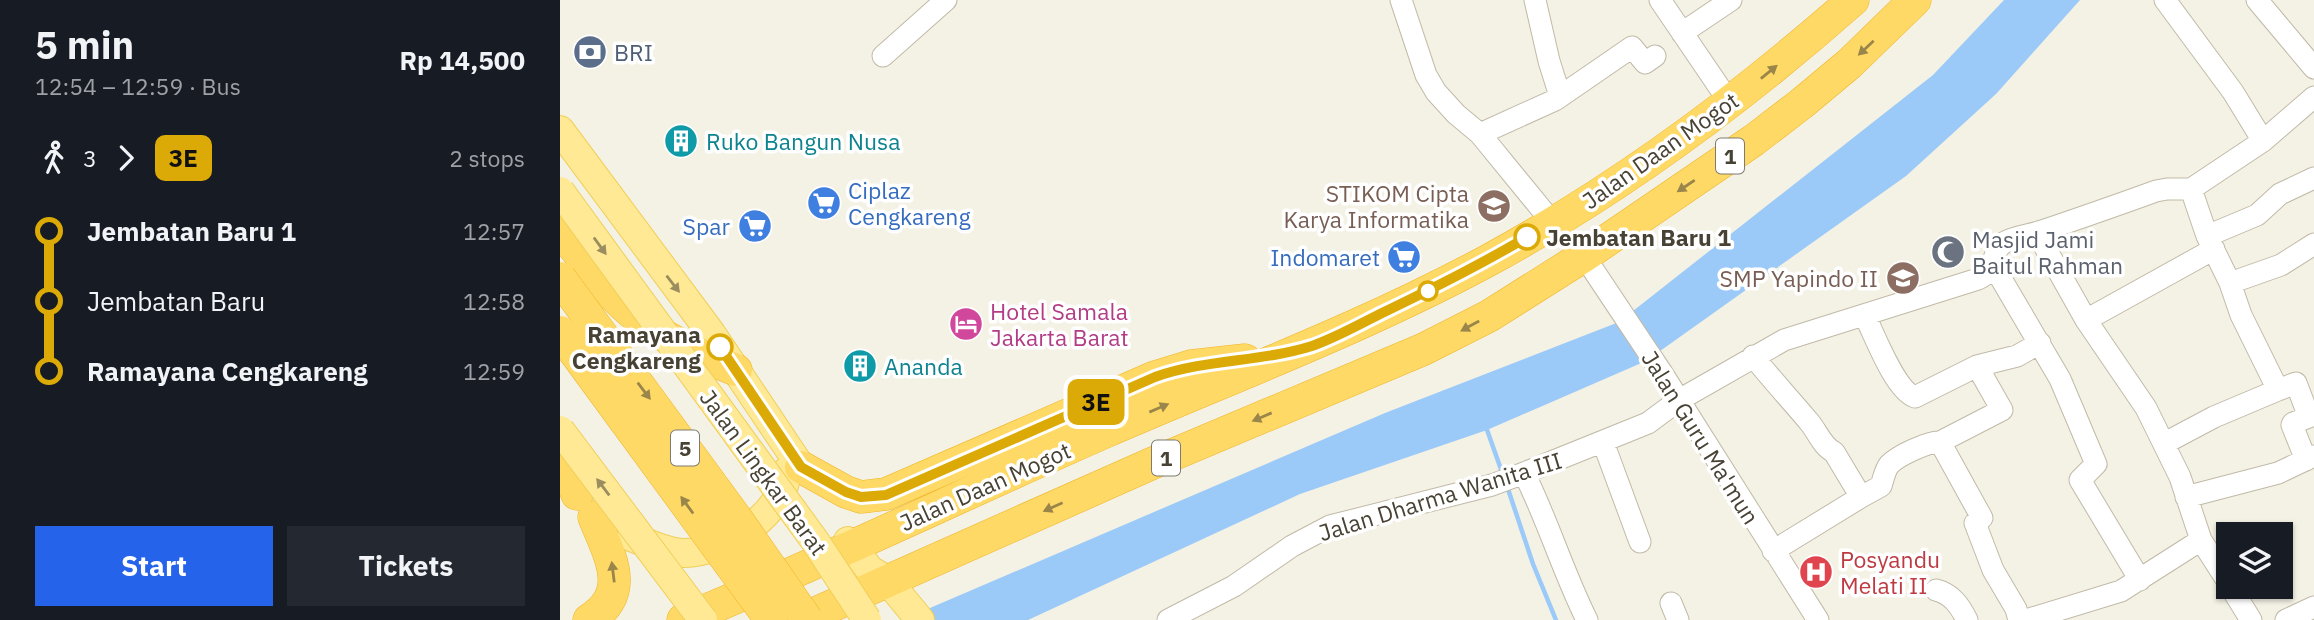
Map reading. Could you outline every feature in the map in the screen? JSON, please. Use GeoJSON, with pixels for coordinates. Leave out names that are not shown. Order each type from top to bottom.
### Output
{"type":"FeatureCollection","features":[{"type":"Feature","properties":{"kind":"highway","name":"Jalan Daan Mogot"},"geometry":{"type":"LineString","coordinates":[[683,620],[1100,434],[1313,345],[1491,259],[1651,159],[1730,103],[1853,0]]}},
{"type":"Feature","properties":{"kind":"highway","name":"Jalan Daan Mogot"},"geometry":{"type":"LineString","coordinates":[[800,620],[1153,463],[1424,349],[1489,316],[1584,256],[1754,140],[1849,64],[1915,0]]}},
{"type":"Feature","properties":{"kind":"highway"},"geometry":{"type":"LineString","coordinates":[[560,229],[630,311],[684,347],[736,370]]}},
{"type":"Feature","properties":{"kind":"highway","name":"5"},"geometry":{"type":"LineString","coordinates":[[560,278],[721,496],[807,620]]}},
{"type":"Feature","properties":{"kind":"highway","name":"5"},"geometry":{"type":"LineString","coordinates":[[560,332],[771,620]]}},
{"type":"Feature","properties":{"kind":"highway"},"geometry":{"type":"LineString","coordinates":[[793,457],[846,492],[861,497],[886,495],[1129,388],[1191,366],[1256,359],[1313,345]]}},
{"type":"Feature","properties":{"kind":"highway"},"geometry":{"type":"LineString","coordinates":[[1100,434],[1129,388]]}},
{"type":"Feature","properties":{"kind":"highway"},"geometry":{"type":"LineString","coordinates":[[560,450],[577,494],[614,566],[615,578],[611,597],[605,608],[589,620]]}},
{"type":"Feature","properties":{"kind":"main road","name":"Jalan Lingkar Barat"},"geometry":{"type":"LineString","coordinates":[[560,130],[711,333],[793,457]]}},
{"type":"Feature","properties":{"kind":"main road","name":"Jalan Lingkar Barat"},"geometry":{"type":"LineString","coordinates":[[560,191],[815,541],[867,620]]}},
{"type":"Feature","properties":{"kind":"main road"},"geometry":{"type":"LineString","coordinates":[[560,430],[703,620]]}},
{"type":"Feature","properties":{"kind":"main road"},"geometry":{"type":"LineString","coordinates":[[577,494],[628,535],[660,548],[682,553],[702,552],[726,543],[749,528],[774,503],[793,457]]}},
{"type":"Feature","properties":{"kind":"main road","name":"Jalan Lingkar Barat"},"geometry":{"type":"LineString","coordinates":[[850,544],[870,570],[887,580],[917,614]]}},
{"type":"Feature","properties":{"kind":"street"},"geometry":{"type":"LineString","coordinates":[[883,56],[946,0]]}},
{"type":"Feature","properties":{"kind":"street"},"geometry":{"type":"LineString","coordinates":[[1401,0],[1426,75],[1436,92],[1456,114],[1480,134],[1552,222]]}},
{"type":"Feature","properties":{"kind":"street"},"geometry":{"type":"LineString","coordinates":[[1535,0],[1560,96]]}},
{"type":"Feature","properties":{"kind":"street"},"geometry":{"type":"LineString","coordinates":[[1660,0],[1730,103]]}},
{"type":"Feature","properties":{"kind":"street"},"geometry":{"type":"LineString","coordinates":[[1682,33],[1731,0]]}},
{"type":"Feature","properties":{"kind":"street"},"geometry":{"type":"LineString","coordinates":[[2165,0],[2233,92],[2263,141]]}},
{"type":"Feature","properties":{"kind":"street"},"geometry":{"type":"LineString","coordinates":[[2257,0],[2314,68]]}},
{"type":"Feature","properties":{"kind":"street"},"geometry":{"type":"LineString","coordinates":[[1480,134],[1560,96],[1633,47],[1645,63],[1655,56]]}},
{"type":"Feature","properties":{"kind":"street"},"geometry":{"type":"LineString","coordinates":[[2216,564],[2201,540],[2180,477],[2165,443],[2146,408],[2086,320],[2038,233],[2155,191],[2191,189],[2263,141],[2314,97]]}},
{"type":"Feature","properties":{"kind":"street"},"geometry":{"type":"LineString","coordinates":[[2086,320],[2256,215],[2280,194],[2314,178]]}},
{"type":"Feature","properties":{"kind":"street"},"geometry":{"type":"LineString","coordinates":[[2186,497],[2278,473],[2310,458],[2292,425],[2309,417],[2242,318],[2191,189]]}},
{"type":"Feature","properties":{"kind":"street","name":"Jalan Dharma Wanita III"},"geometry":{"type":"LineString","coordinates":[[1168,620],[1234,586],[1292,546],[1330,526],[1509,479],[1603,443],[1647,423],[1679,400],[1783,340],[1978,279],[1988,274],[1998,247],[2007,241],[2038,233]]}},
{"type":"Feature","properties":{"kind":"street"},"geometry":{"type":"LineString","coordinates":[[2230,283],[2280,265],[2314,244]]}},
{"type":"Feature","properties":{"kind":"street","name":"Jalan Guru Ma'mun"},"geometry":{"type":"LineString","coordinates":[[1584,256],[1662,373],[1818,620]]}},
{"type":"Feature","properties":{"kind":"street"},"geometry":{"type":"LineString","coordinates":[[1993,265],[2060,379],[2096,464],[2080,481],[2140,580]]}},
{"type":"Feature","properties":{"kind":"street"},"geometry":{"type":"LineString","coordinates":[[1865,316],[1884,358],[1907,393],[1912,396],[1932,390],[1977,366],[2017,356],[2040,343]]}},
{"type":"Feature","properties":{"kind":"street"},"geometry":{"type":"LineString","coordinates":[[1754,356],[1777,387],[1812,425],[1828,450],[1834,452],[1861,497]]}},
{"type":"Feature","properties":{"kind":"street"},"geometry":{"type":"LineString","coordinates":[[1773,551],[1881,486],[1888,466],[1899,458],[1934,442],[1940,442],[2002,410],[1977,366]]}},
{"type":"Feature","properties":{"kind":"street"},"geometry":{"type":"LineString","coordinates":[[2165,443],[2214,417],[2287,387],[2314,372]]}},
{"type":"Feature","properties":{"kind":"street"},"geometry":{"type":"LineString","coordinates":[[1940,442],[1982,518],[1975,523],[1993,570],[2016,609],[2019,620]]}},
{"type":"Feature","properties":{"kind":"street"},"geometry":{"type":"LineString","coordinates":[[1603,443],[1640,542]]}},
{"type":"Feature","properties":{"kind":"street"},"geometry":{"type":"LineString","coordinates":[[1509,479],[1539,505],[1570,587],[1587,620]]}},
{"type":"Feature","properties":{"kind":"street"},"geometry":{"type":"LineString","coordinates":[[2026,620],[2121,590],[2201,540]]}},
{"type":"Feature","properties":{"kind":"street"},"geometry":{"type":"LineString","coordinates":[[1936,590],[1947,592],[1967,620]]}},
{"type":"Feature","properties":{"kind":"street"},"geometry":{"type":"LineString","coordinates":[[2238,599],[2251,620]]}},
{"type":"Feature","properties":{"kind":"street"},"geometry":{"type":"LineString","coordinates":[[2286,620],[2314,607]]}},
{"type":"Feature","properties":{"kind":"water"},"geometry":{"type":"Polygon","coordinates":[[[2004,0],[2080,0],[1996,94],[1906,176],[1646,361],[1487,430],[1300,494],[1028,620],[902,620],[1385,413],[1619,322],[1933,75],[2004,0]]]}},
{"type":"Feature","properties":{"kind":"waterway"},"geometry":{"type":"LineString","coordinates":[[1486,427],[1503,475]]}},
{"type":"Feature","properties":{"kind":"waterway"},"geometry":{"type":"LineString","coordinates":[[1507,486],[1533,564],[1556,620]]}},
{"type":"Feature","properties":{"kind":"bus line","name":"3E"},"geometry":{"type":"LineString","coordinates":[[720,347],[801,467],[846,492],[861,497],[886,495],[1166,373],[1191,366],[1256,359],[1313,345],[1424,293],[1491,259],[1527,237]]}},
{"type":"Feature","properties":{"kind":"place","name":"BRI"},"geometry":{"type":"Point","coordinates":[590,52]}},
{"type":"Feature","properties":{"kind":"place","name":"Ruko Bangun Nusa"},"geometry":{"type":"Point","coordinates":[681,141]}},
{"type":"Feature","properties":{"kind":"place","name":"Ciplaz Cengkareng"},"geometry":{"type":"Point","coordinates":[824,203]}},
{"type":"Feature","properties":{"kind":"place","name":"STIKOM Cipta Karya Informatika"},"geometry":{"type":"Point","coordinates":[1494,206]}},
{"type":"Feature","properties":{"kind":"place","name":"Spar"},"geometry":{"type":"Point","coordinates":[755,226]}},
{"type":"Feature","properties":{"kind":"place","name":"Jembatan Baru 1"},"geometry":{"type":"Point","coordinates":[1527,237]}},
{"type":"Feature","properties":{"kind":"place","name":"Masjid Jami Baitul Rahman"},"geometry":{"type":"Point","coordinates":[1948,252]}},
{"type":"Feature","properties":{"kind":"place","name":"Indomaret"},"geometry":{"type":"Point","coordinates":[1404,257]}},
{"type":"Feature","properties":{"kind":"place","name":"SMP Yapindo II"},"geometry":{"type":"Point","coordinates":[1903,278]}},
{"type":"Feature","properties":{"kind":"place","name":"Hotel Samala Jakarta Barat"},"geometry":{"type":"Point","coordinates":[966,324]}},
{"type":"Feature","properties":{"kind":"place","name":"Ramayana Cengkareng"},"geometry":{"type":"Point","coordinates":[720,347]}},
{"type":"Feature","properties":{"kind":"place","name":"Ananda"},"geometry":{"type":"Point","coordinates":[860,366]}},
{"type":"Feature","properties":{"kind":"place","name":"Posyandu Melati II"},"geometry":{"type":"Point","coordinates":[1816,572]}}]}
